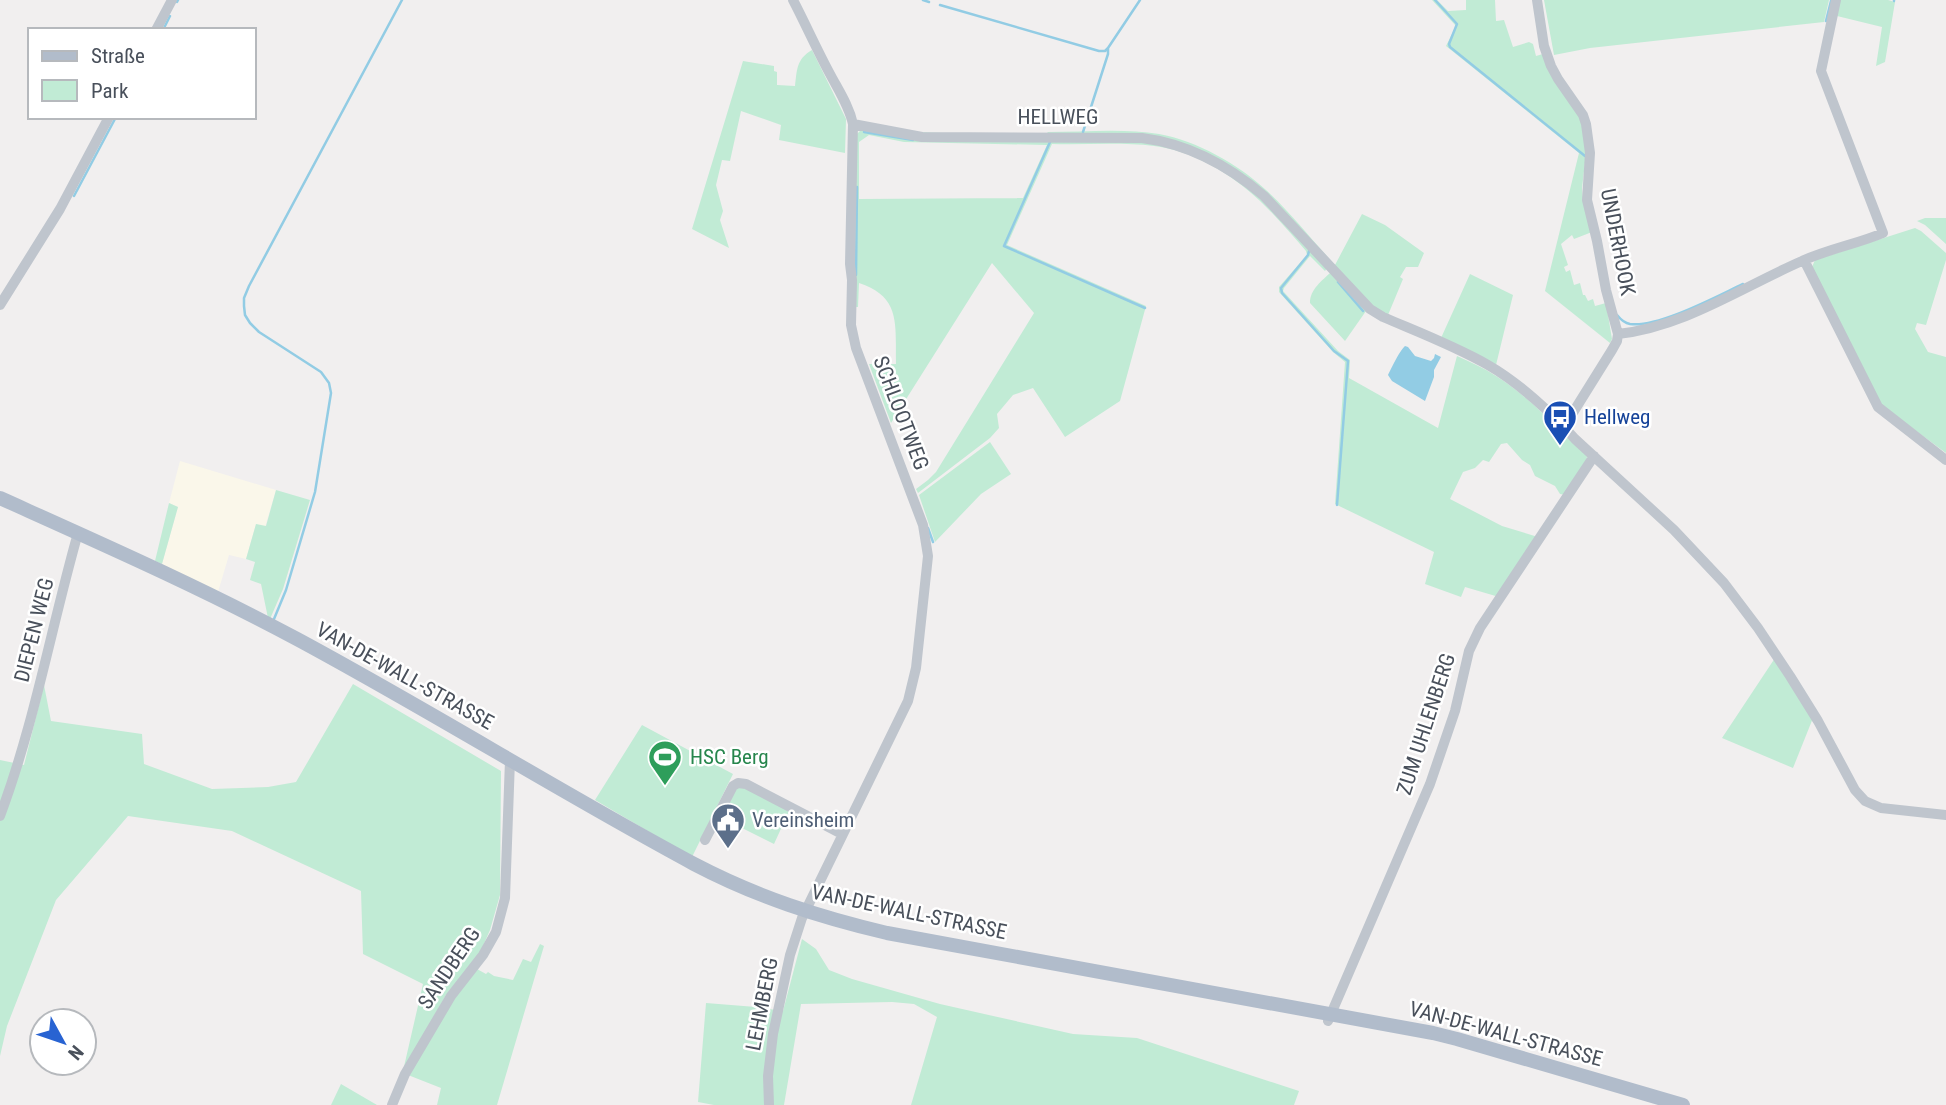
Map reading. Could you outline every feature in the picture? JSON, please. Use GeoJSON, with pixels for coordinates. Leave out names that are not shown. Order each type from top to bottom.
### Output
{"type":"FeatureCollection","features":[{"type":"Feature","properties":{"kind":"main road","name":"VAN-DE-WALL-STRASSE"},"geometry":{"type":"LineString","coordinates":[[0,498],[168,573],[265,622],[701,867],[804,912],[887,933],[1329,1018],[1457,1039],[1683,1105]]}},
{"type":"Feature","properties":{"kind":"street"},"geometry":{"type":"LineString","coordinates":[[157,28],[172,0]]}},
{"type":"Feature","properties":{"kind":"street","name":"SCHLOOTWEG"},"geometry":{"type":"LineString","coordinates":[[793,0],[848,105],[853,124],[850,237],[853,337],[923,526],[928,556],[916,668],[908,701],[804,912]]}},
{"type":"Feature","properties":{"kind":"street","name":"UNDERHOOK"},"geometry":{"type":"LineString","coordinates":[[1536,0],[1551,66],[1586,124],[1590,152],[1587,200],[1618,334]]}},
{"type":"Feature","properties":{"kind":"street"},"geometry":{"type":"LineString","coordinates":[[1564,427],[1612,350],[1618,334],[1676,320],[1804,260],[1883,233],[1821,71],[1836,0]]}},
{"type":"Feature","properties":{"kind":"street"},"geometry":{"type":"LineString","coordinates":[[0,306],[60,209],[108,119]]}},
{"type":"Feature","properties":{"kind":"street","name":"HELLWEG"},"geometry":{"type":"LineString","coordinates":[[853,124],[922,136],[1142,138],[1174,144],[1220,164],[1264,196],[1370,309],[1488,365],[1513,381],[1674,530],[1724,583],[1758,628],[1790,676],[1855,790],[1865,801],[1881,808],[1946,815]]}},
{"type":"Feature","properties":{"kind":"street"},"geometry":{"type":"LineString","coordinates":[[1804,260],[1878,407],[1946,460]]}},
{"type":"Feature","properties":{"kind":"street","name":"ZUM UHLENBERG"},"geometry":{"type":"LineString","coordinates":[[1329,1018],[1430,784],[1455,711],[1469,650],[1480,628],[1594,456]]}},
{"type":"Feature","properties":{"kind":"street","name":"DIEPEN WEG"},"geometry":{"type":"LineString","coordinates":[[0,816],[37,701],[78,533]]}},
{"type":"Feature","properties":{"kind":"street","name":"SANDBERG"},"geometry":{"type":"LineString","coordinates":[[392,1105],[405,1074],[452,996],[483,955],[496,932],[505,898],[510,760]]}},
{"type":"Feature","properties":{"kind":"street"},"geometry":{"type":"LineString","coordinates":[[705,841],[733,786],[738,783],[746,784],[842,834]]}},
{"type":"Feature","properties":{"kind":"street","name":"LEHMBERG"},"geometry":{"type":"LineString","coordinates":[[769,1105],[768,1076],[773,1034],[790,955],[804,912]]}},
{"type":"Feature","properties":{"kind":"shaded area"},"geometry":{"type":"Polygon","coordinates":[[[180,461],[276,490],[265,527],[256,524],[246,559],[229,555],[218,592],[162,564],[178,507],[169,503],[180,461]]]}},
{"type":"Feature","properties":{"kind":"green space"},"geometry":{"type":"Polygon","coordinates":[[[1432,0],[1437,0],[1448,11],[1466,10],[1466,0],[1495,0],[1496,21],[1504,20],[1513,47],[1529,42],[1533,44],[1536,56],[1543,54],[1581,120],[1586,154],[1583,200],[1592,232],[1574,239],[1572,235],[1561,244],[1568,265],[1564,267],[1566,272],[1570,270],[1574,285],[1580,283],[1583,295],[1588,301],[1593,299],[1595,306],[1606,303],[1612,339],[1610,343],[1545,291],[1579,153],[1446,46],[1456,26],[1432,0]]]}},
{"type":"Feature","properties":{"kind":"green space"},"geometry":{"type":"Polygon","coordinates":[[[1544,0],[1829,0],[1824,22],[1590,48],[1554,55],[1544,0]]]}},
{"type":"Feature","properties":{"kind":"green space"},"geometry":{"type":"Polygon","coordinates":[[[1840,0],[1895,2],[1885,62],[1876,66],[1882,27],[1837,16],[1840,0]]]}},
{"type":"Feature","properties":{"kind":"green space"},"geometry":{"type":"Polygon","coordinates":[[[812,50],[846,119],[845,153],[779,140],[781,125],[741,111],[730,161],[722,160],[716,185],[723,211],[720,220],[729,248],[692,229],[743,61],[774,66],[777,85],[795,86],[800,61],[812,50]]]}},
{"type":"Feature","properties":{"kind":"green space"},"geometry":{"type":"Polygon","coordinates":[[[860,131],[1144,141],[1189,152],[1247,185],[1327,268],[1325,271],[1310,256],[1283,291],[1338,351],[1350,360],[1349,378],[1438,428],[1457,356],[1491,373],[1520,394],[1587,456],[1586,464],[1566,495],[1560,494],[1555,486],[1535,476],[1530,465],[1507,443],[1501,444],[1489,462],[1483,460],[1475,468],[1463,472],[1450,499],[1502,526],[1538,537],[1499,597],[1465,587],[1461,597],[1425,584],[1434,552],[1335,504],[1345,362],[1279,292],[1279,287],[1307,255],[1306,251],[1248,190],[1224,173],[1182,152],[1154,146],[1052,144],[1007,245],[1146,306],[1120,401],[1065,437],[1033,388],[1013,395],[997,414],[999,428],[990,438],[918,493],[916,489],[936,472],[1034,313],[992,263],[891,423],[869,364],[896,364],[893,314],[883,296],[859,283],[858,307],[854,307],[856,135],[860,131]],[[869,135],[859,142],[859,199],[1023,198],[1047,145],[904,142],[869,135]]]}},
{"type":"Feature","properties":{"kind":"green space"},"geometry":{"type":"Polygon","coordinates":[[[1047,132],[1146,132],[1173,137],[1202,148],[1243,171],[1266,190],[1335,265],[1362,214],[1385,225],[1424,253],[1418,267],[1406,267],[1400,277],[1403,279],[1388,315],[1372,308],[1282,211],[1191,147],[1047,132]]]}},
{"type":"Feature","properties":{"kind":"green space"},"geometry":{"type":"Polygon","coordinates":[[[1925,218],[1946,218],[1946,244],[1917,221],[1925,218]]]}},
{"type":"Feature","properties":{"kind":"green space"},"geometry":{"type":"Polygon","coordinates":[[[1915,228],[1946,253],[1926,325],[1917,323],[1915,329],[1928,352],[1946,357],[1946,453],[1881,405],[1812,267],[1815,260],[1915,228]]]}},
{"type":"Feature","properties":{"kind":"green space"},"geometry":{"type":"Polygon","coordinates":[[[1331,272],[1366,311],[1345,341],[1310,303],[1314,289],[1331,272]]]}},
{"type":"Feature","properties":{"kind":"green space"},"geometry":{"type":"Polygon","coordinates":[[[1470,274],[1513,295],[1496,365],[1441,338],[1470,274]]]}},
{"type":"Feature","properties":{"kind":"green space"},"geometry":{"type":"Polygon","coordinates":[[[990,442],[1011,474],[981,494],[935,542],[919,495],[990,442]]]}},
{"type":"Feature","properties":{"kind":"green space"},"geometry":{"type":"Polygon","coordinates":[[[276,490],[310,500],[283,589],[270,619],[261,584],[250,580],[255,562],[246,559],[256,524],[266,526],[276,490]]]}},
{"type":"Feature","properties":{"kind":"green space"},"geometry":{"type":"Polygon","coordinates":[[[169,503],[178,507],[162,564],[155,561],[169,503]]]}},
{"type":"Feature","properties":{"kind":"green space"},"geometry":{"type":"Polygon","coordinates":[[[1775,658],[1813,718],[1793,768],[1722,738],[1775,658]]]}},
{"type":"Feature","properties":{"kind":"green space"},"geometry":{"type":"Polygon","coordinates":[[[353,684],[501,771],[500,895],[490,930],[479,955],[446,995],[403,1071],[423,984],[363,954],[361,891],[232,831],[128,816],[56,900],[7,1026],[0,1056],[0,760],[24,765],[44,685],[51,721],[142,734],[144,764],[212,789],[268,787],[296,782],[353,684]]]}},
{"type":"Feature","properties":{"kind":"green space","name":"HSC Berg"},"geometry":{"type":"Polygon","coordinates":[[[642,725],[733,774],[692,857],[595,800],[642,725]]]}},
{"type":"Feature","properties":{"kind":"green space"},"geometry":{"type":"Polygon","coordinates":[[[742,786],[790,809],[774,844],[720,817],[734,790],[742,786]]]}},
{"type":"Feature","properties":{"kind":"green space"},"geometry":{"type":"Polygon","coordinates":[[[802,939],[816,949],[829,970],[852,979],[940,1004],[1073,1034],[1137,1038],[1299,1091],[1294,1105],[911,1105],[937,1017],[914,1004],[892,1002],[801,1004],[784,1105],[714,1105],[698,1102],[706,1003],[783,1011],[802,939]]]}},
{"type":"Feature","properties":{"kind":"green space"},"geometry":{"type":"Polygon","coordinates":[[[540,944],[544,946],[497,1105],[437,1105],[441,1088],[408,1075],[454,999],[477,969],[486,974],[488,972],[513,980],[523,959],[531,962],[540,944]]]}},
{"type":"Feature","properties":{"kind":"green space"},"geometry":{"type":"Polygon","coordinates":[[[341,1084],[377,1105],[331,1105],[341,1084]]]}},
{"type":"Feature","properties":{"kind":"water"},"geometry":{"type":"Polygon","coordinates":[[[1405,346],[1415,356],[1431,361],[1435,354],[1441,357],[1434,370],[1425,401],[1392,381],[1388,375],[1405,346]]]}},
{"type":"Feature","properties":{"kind":"waterway"},"geometry":{"type":"LineString","coordinates":[[274,619],[286,590],[315,492],[331,393],[329,383],[321,372],[259,332],[250,323],[245,315],[244,298],[402,0]]}},
{"type":"Feature","properties":{"kind":"waterway"},"geometry":{"type":"LineString","coordinates":[[923,0],[929,2]]}},
{"type":"Feature","properties":{"kind":"waterway"},"geometry":{"type":"LineString","coordinates":[[1083,132],[1108,48],[1140,0]]}},
{"type":"Feature","properties":{"kind":"waterway"},"geometry":{"type":"LineString","coordinates":[[1435,0],[1457,24],[1450,47],[1585,156]]}},
{"type":"Feature","properties":{"kind":"waterway"},"geometry":{"type":"LineString","coordinates":[[1826,21],[1831,1]]}},
{"type":"Feature","properties":{"kind":"waterway"},"geometry":{"type":"LineString","coordinates":[[940,5],[1099,51],[1108,48]]}},
{"type":"Feature","properties":{"kind":"waterway"},"geometry":{"type":"LineString","coordinates":[[164,28],[170,16]]}},
{"type":"Feature","properties":{"kind":"waterway"},"geometry":{"type":"LineString","coordinates":[[74,196],[115,119]]}},
{"type":"Feature","properties":{"kind":"waterway"},"geometry":{"type":"LineString","coordinates":[[864,132],[913,140]]}},
{"type":"Feature","properties":{"kind":"waterway"},"geometry":{"type":"LineString","coordinates":[[1050,142],[1004,246],[1145,308]]}},
{"type":"Feature","properties":{"kind":"waterway"},"geometry":{"type":"LineString","coordinates":[[856,275],[857,187]]}},
{"type":"Feature","properties":{"kind":"waterway"},"geometry":{"type":"LineString","coordinates":[[1309,251],[1281,288],[1282,293],[1334,351],[1348,361],[1337,505]]}},
{"type":"Feature","properties":{"kind":"waterway"},"geometry":{"type":"LineString","coordinates":[[1338,282],[1363,311]]}},
{"type":"Feature","properties":{"kind":"waterway"},"geometry":{"type":"LineString","coordinates":[[1617,315],[1630,324],[1656,321],[1743,284]]}},
{"type":"Feature","properties":{"kind":"waterway"},"geometry":{"type":"LineString","coordinates":[[928,528],[933,542]]}},
{"type":"Feature","properties":{"kind":"place","name":"Hellweg"},"geometry":{"type":"Point","coordinates":[1560,447]}},
{"type":"Feature","properties":{"kind":"place","name":"HSC Berg"},"geometry":{"type":"Point","coordinates":[665,787]}},
{"type":"Feature","properties":{"kind":"place","name":"Vereinsheim"},"geometry":{"type":"Point","coordinates":[728,850]}}]}
